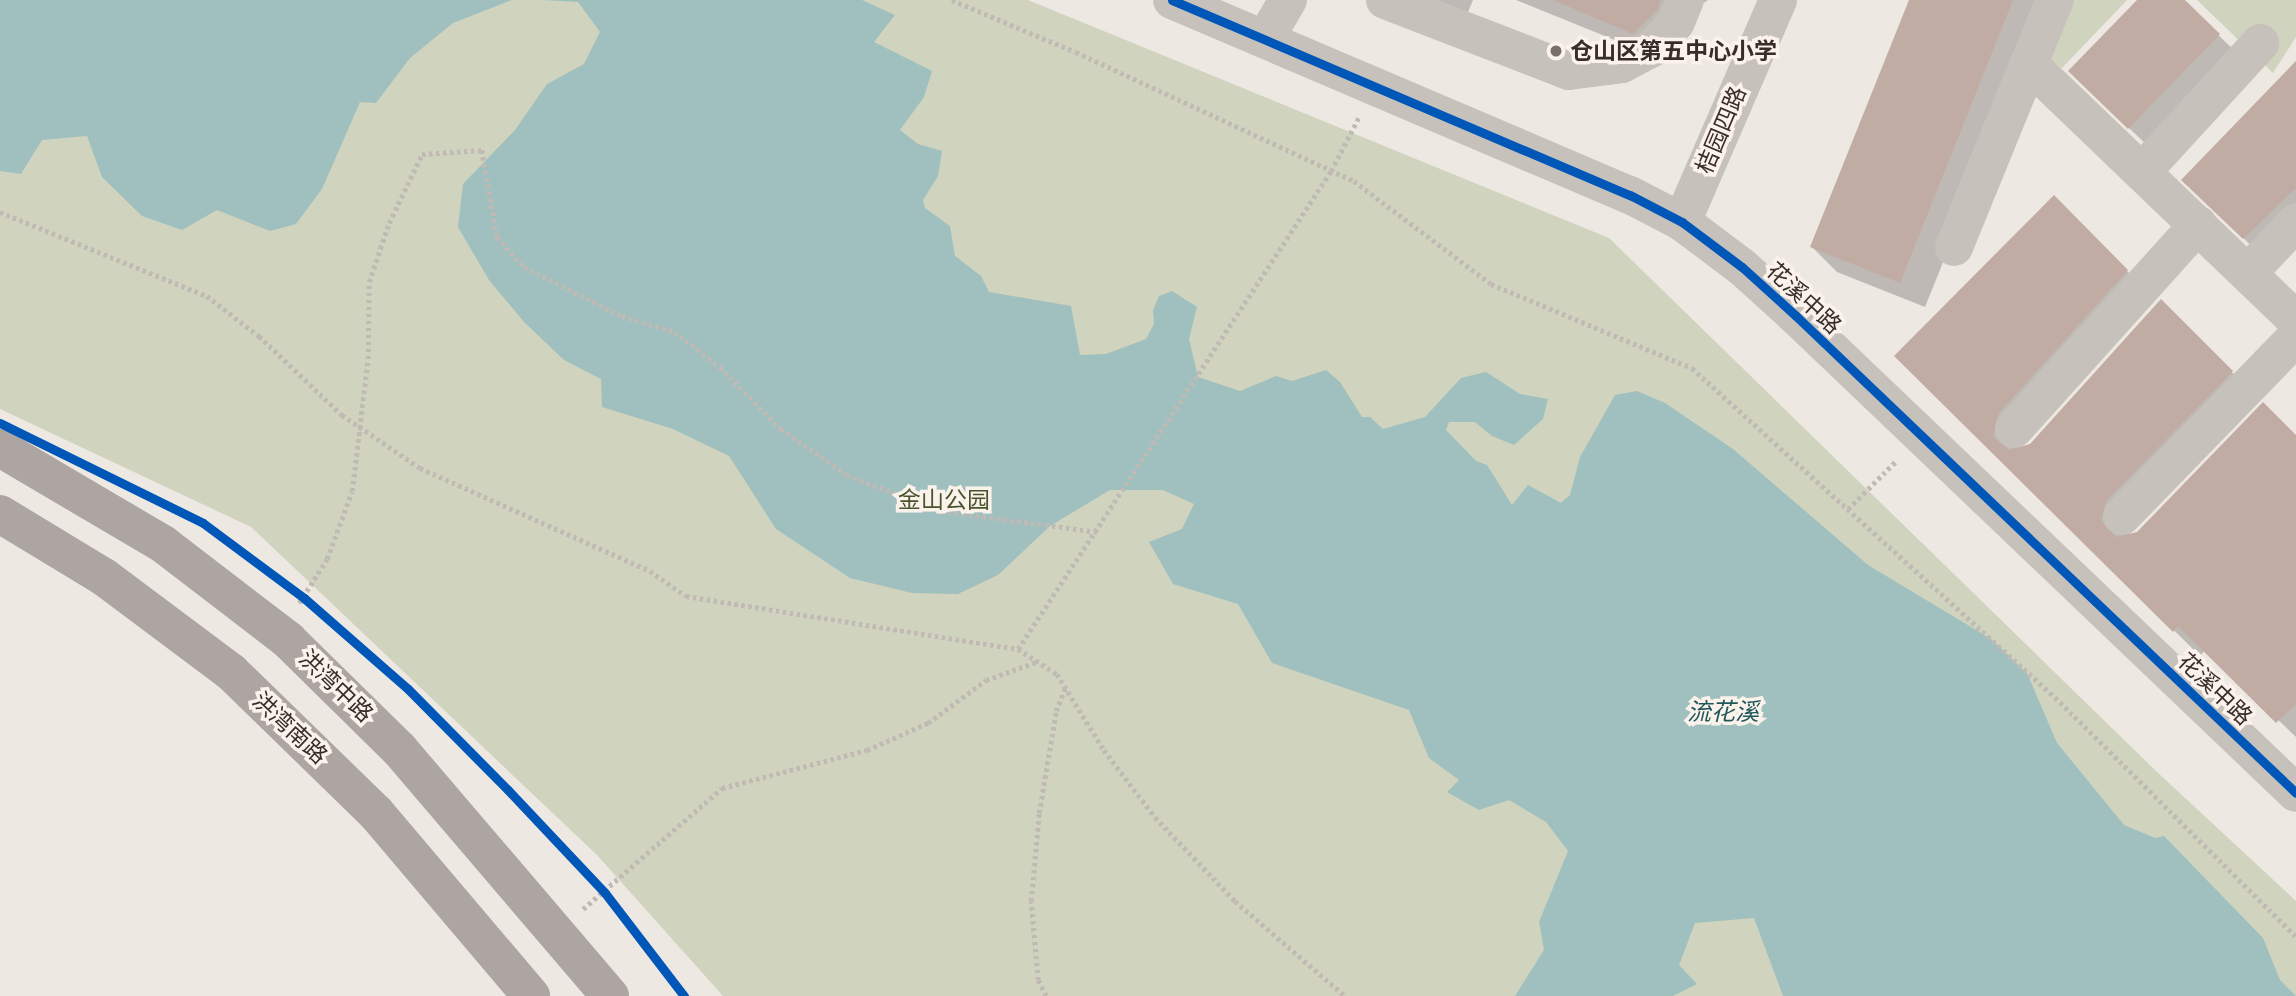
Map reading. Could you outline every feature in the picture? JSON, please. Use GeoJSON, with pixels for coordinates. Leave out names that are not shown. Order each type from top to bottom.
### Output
{"type":"FeatureCollection","features":[{"type":"Feature","properties":{"kind":"main road","name":"洪湾中路"},"geometry":{"type":"LineString","coordinates":[[0,448],[163,544],[288,640],[399,748],[610,996]]}},
{"type":"Feature","properties":{"kind":"main road","name":"洪湾南路"},"geometry":{"type":"LineString","coordinates":[[0,514],[104,577],[231,672],[376,813],[531,996]]}},
{"type":"Feature","properties":{"kind":"street","name":"花溪中路"},"geometry":{"type":"LineString","coordinates":[[1172,0],[1630,195],[1682,222],[1767,289],[2296,793]]}},
{"type":"Feature","properties":{"kind":"street"},"geometry":{"type":"LineString","coordinates":[[1265,39],[1288,0]]}},
{"type":"Feature","properties":{"kind":"street"},"geometry":{"type":"LineString","coordinates":[[1385,0],[1569,71],[1622,64],[1654,47],[1676,22],[1685,0]]}},
{"type":"Feature","properties":{"kind":"street","name":"桔园四路"},"geometry":{"type":"LineString","coordinates":[[1682,222],[1778,0]]}},
{"type":"Feature","properties":{"kind":"street"},"geometry":{"type":"LineString","coordinates":[[1954,247],[2055,0]]}},
{"type":"Feature","properties":{"kind":"street"},"geometry":{"type":"LineString","coordinates":[[2142,172],[2260,43]]}},
{"type":"Feature","properties":{"kind":"street"},"geometry":{"type":"LineString","coordinates":[[2029,64],[2296,320]]}},
{"type":"Feature","properties":{"kind":"street"},"geometry":{"type":"LineString","coordinates":[[2248,273],[2296,222]]}},
{"type":"Feature","properties":{"kind":"street"},"geometry":{"type":"LineString","coordinates":[[2014,429],[2198,225]]}},
{"type":"Feature","properties":{"kind":"street"},"geometry":{"type":"LineString","coordinates":[[2122,516],[2296,337]]}},
{"type":"Feature","properties":{"kind":"path"},"geometry":{"type":"LineString","coordinates":[[952,0],[1354,181],[1491,284],[1692,368],[2060,702],[2296,936]]}},
{"type":"Feature","properties":{"kind":"path"},"geometry":{"type":"LineString","coordinates":[[1018,649],[1117,504],[1203,362],[1331,171],[1375,86]]}},
{"type":"Feature","properties":{"kind":"path"},"geometry":{"type":"LineString","coordinates":[[304,598],[327,559],[352,491],[356,426],[368,359],[369,282],[389,223],[422,153],[481,150],[497,237],[524,267],[622,316],[675,332],[720,368],[781,429],[847,475],[940,511],[1098,532]]}},
{"type":"Feature","properties":{"kind":"path"},"geometry":{"type":"LineString","coordinates":[[0,212],[207,296],[259,335],[356,426],[419,468],[650,571],[687,596],[1018,649],[1056,674],[1104,750],[1155,817],[1235,901],[1345,996]]}},
{"type":"Feature","properties":{"kind":"path"},"geometry":{"type":"LineString","coordinates":[[1848,509],[1921,435]]}},
{"type":"Feature","properties":{"kind":"path"},"geometry":{"type":"LineString","coordinates":[[293,590],[314,607]]}},
{"type":"Feature","properties":{"kind":"path"},"geometry":{"type":"LineString","coordinates":[[554,930],[605,893],[722,788],[867,750],[928,723],[986,680],[1037,662]]}},
{"type":"Feature","properties":{"kind":"path"},"geometry":{"type":"LineString","coordinates":[[1045,996],[1038,979],[1031,901],[1038,813],[1056,711],[1066,689]]}},
{"type":"Feature","properties":{"kind":"path"},"geometry":{"type":"LineString","coordinates":[[596,884],[613,903]]}},
{"type":"Feature","properties":{"kind":"green space","name":"金山公园"},"geometry":{"type":"Polygon","coordinates":[[[0,0],[1028,0],[1609,238],[2156,771],[2296,901],[2296,996],[723,996],[597,855],[251,527],[0,409],[0,0]]]}},
{"type":"Feature","properties":{"kind":"green space"},"geometry":{"type":"Polygon","coordinates":[[[2071,0],[2127,0],[2062,68],[2045,55],[2071,0]]]}},
{"type":"Feature","properties":{"kind":"green space"},"geometry":{"type":"Polygon","coordinates":[[[2197,0],[2296,0],[2296,37],[2273,73],[2197,0]]]}},
{"type":"Feature","properties":{"kind":"water"},"geometry":{"type":"Polygon","coordinates":[[[0,0],[512,0],[453,23],[410,58],[376,103],[360,102],[322,189],[296,224],[270,231],[217,210],[182,230],[142,216],[102,177],[87,136],[42,140],[21,174],[0,171],[0,0]]]}},
{"type":"Feature","properties":{"kind":"water","name":"流花溪"},"geometry":{"type":"Polygon","coordinates":[[[543,0],[862,0],[895,15],[874,42],[932,71],[924,97],[900,130],[918,144],[942,151],[938,176],[923,200],[925,208],[950,226],[955,256],[981,276],[989,292],[1071,306],[1080,355],[1106,354],[1146,339],[1154,324],[1153,310],[1159,296],[1172,291],[1197,307],[1189,339],[1198,377],[1240,391],[1276,376],[1292,381],[1326,370],[1340,382],[1362,417],[1370,417],[1383,429],[1425,417],[1461,378],[1486,372],[1520,394],[1548,399],[1543,419],[1514,445],[1492,436],[1475,422],[1449,422],[1446,430],[1476,461],[1487,465],[1512,505],[1528,485],[1561,503],[1570,495],[1580,457],[1615,395],[1637,391],[1665,403],[1733,449],[1868,565],[1991,639],[2027,673],[2057,743],[2124,825],[2155,838],[2164,836],[2263,938],[2280,980],[2296,996],[1783,996],[1754,918],[1695,923],[1679,965],[1697,984],[1673,996],[1515,996],[1544,950],[1539,922],[1568,851],[1546,822],[1509,800],[1479,810],[1447,792],[1459,780],[1429,758],[1409,710],[1272,663],[1238,604],[1173,584],[1149,542],[1182,529],[1194,504],[1163,490],[1110,490],[1050,526],[998,575],[958,594],[912,593],[850,578],[776,529],[729,456],[673,429],[602,407],[601,379],[564,360],[524,322],[489,280],[458,227],[463,184],[515,130],[547,84],[584,64],[600,32],[578,2],[543,0]]]}},
{"type":"Feature","properties":{"kind":"building"},"geometry":{"type":"Polygon","coordinates":[[[1553,0],[1661,0],[1657,10],[1633,34],[1553,0]]]}},
{"type":"Feature","properties":{"kind":"building"},"geometry":{"type":"Polygon","coordinates":[[[1909,0],[2013,0],[1900,283],[1810,247],[1909,0]]]}},
{"type":"Feature","properties":{"kind":"building"},"geometry":{"type":"Polygon","coordinates":[[[2137,0],[2185,0],[2220,34],[2128,129],[2068,71],[2137,0]]]}},
{"type":"Feature","properties":{"kind":"building"},"geometry":{"type":"Polygon","coordinates":[[[2296,61],[2296,188],[2243,239],[2181,180],[2296,61]]]}},
{"type":"Feature","properties":{"kind":"building"},"geometry":{"type":"Polygon","coordinates":[[[2054,195],[2128,270],[1998,414],[1993,436],[2009,450],[2030,444],[2161,299],[2233,371],[2106,501],[2101,521],[2116,537],[2137,532],[2263,402],[2296,435],[2296,704],[2276,723],[2178,626],[2173,632],[1894,356],[2054,195]]]}},
{"type":"Feature","properties":{"kind":"cycle path"},"geometry":{"type":"LineString","coordinates":[[1172,0],[1630,195],[1682,222],[1742,267],[1795,315],[2296,793]]}},
{"type":"Feature","properties":{"kind":"cycle path"},"geometry":{"type":"LineString","coordinates":[[0,423],[203,523],[304,598],[408,689],[508,790],[605,893],[684,996]]}},
{"type":"Feature","properties":{"kind":"place","name":"仓山区第五中心小学"},"geometry":{"type":"Point","coordinates":[1556,51]}}]}
